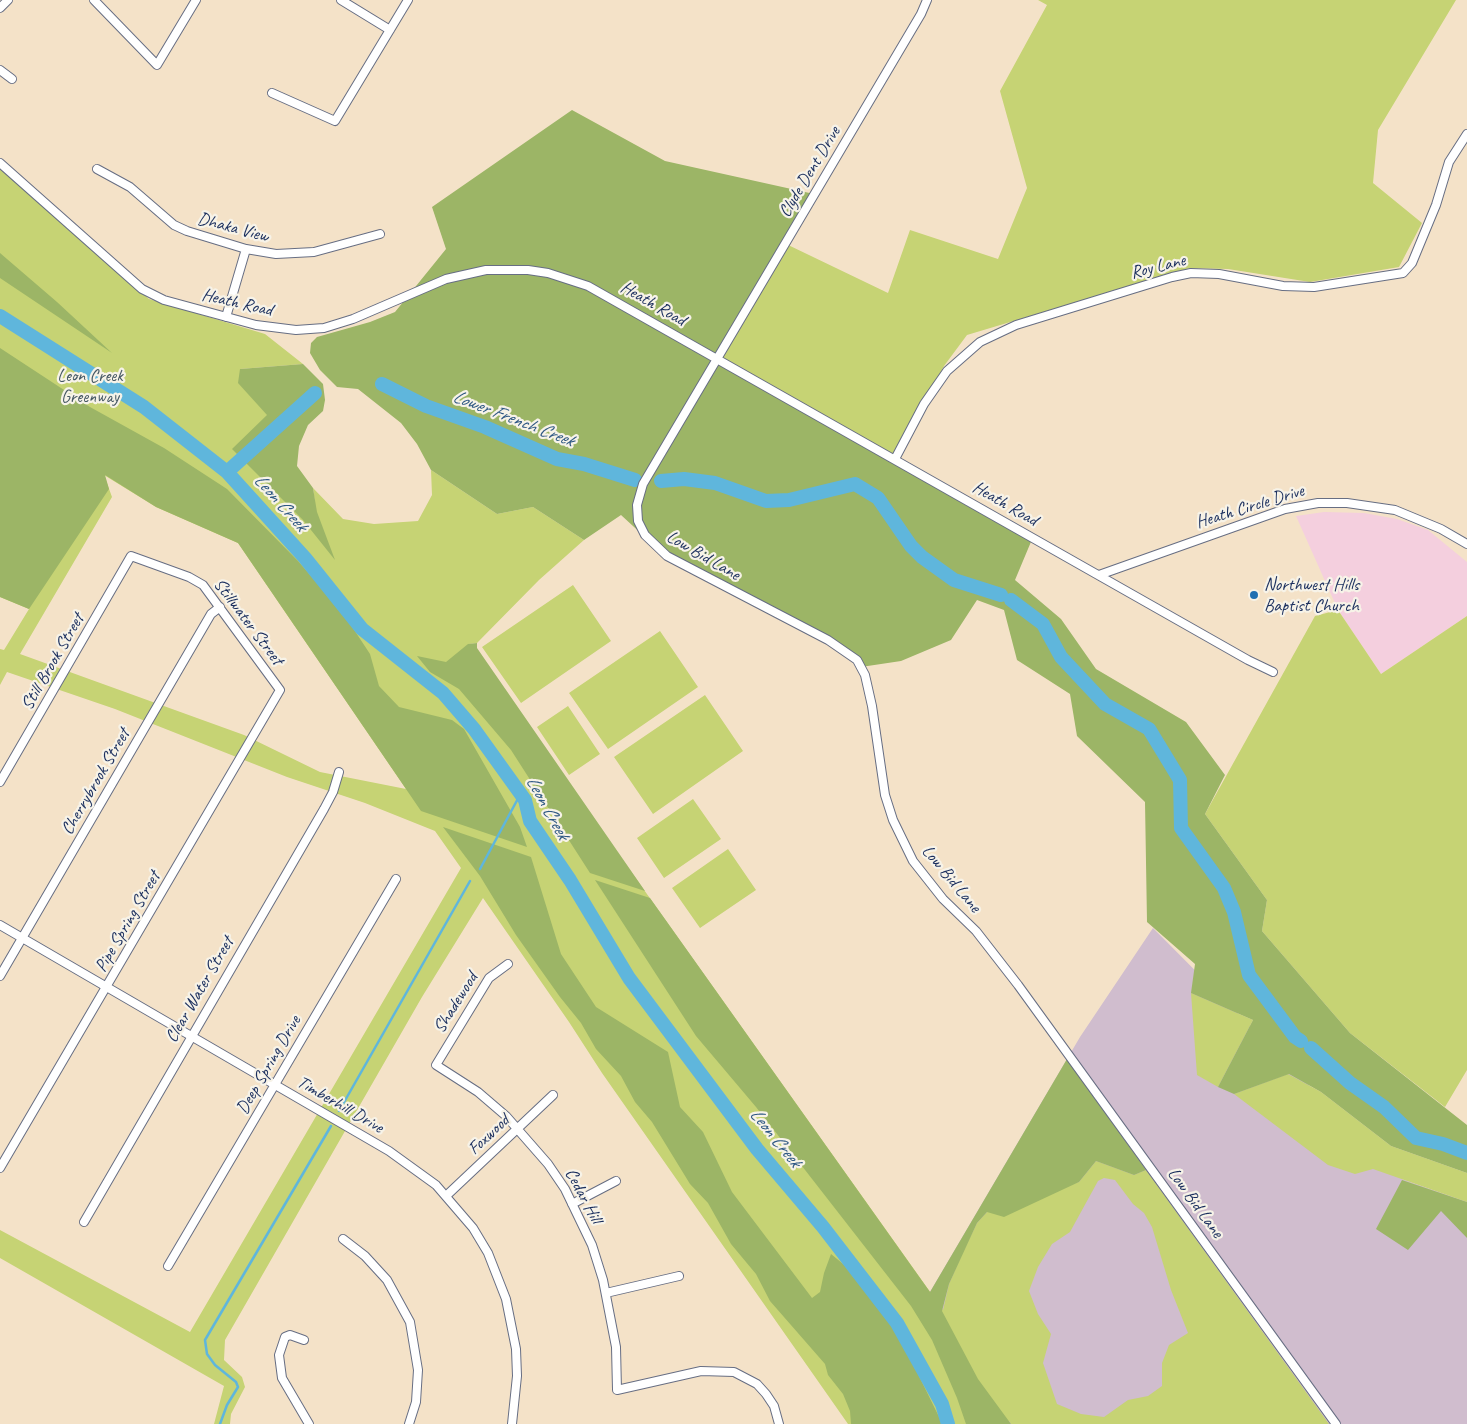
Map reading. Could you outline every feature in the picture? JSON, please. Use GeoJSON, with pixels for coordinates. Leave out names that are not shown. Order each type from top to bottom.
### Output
{"type":"FeatureCollection","features":[{"type":"Feature","properties":{"kind":"street"},"geometry":{"type":"LineString","coordinates":[[0,8],[8,0]]}},
{"type":"Feature","properties":{"kind":"street"},"geometry":{"type":"LineString","coordinates":[[94,0],[157,65],[196,0]]}},
{"type":"Feature","properties":{"kind":"street"},"geometry":{"type":"LineString","coordinates":[[341,0],[390,30]]}},
{"type":"Feature","properties":{"kind":"street"},"geometry":{"type":"LineString","coordinates":[[272,93],[335,121],[408,0]]}},
{"type":"Feature","properties":{"kind":"street","name":"Clyde Dent Drive"},"geometry":{"type":"LineString","coordinates":[[716,358],[921,14],[926,0]]}},
{"type":"Feature","properties":{"kind":"street"},"geometry":{"type":"LineString","coordinates":[[0,70],[12,79]]}},
{"type":"Feature","properties":{"kind":"street","name":"Roy Lane"},"geometry":{"type":"LineString","coordinates":[[895,459],[924,404],[946,370],[980,342],[1016,325],[1172,277],[1191,273],[1219,274],[1283,286],[1314,288],[1403,273],[1412,263],[1436,205],[1450,162],[1467,134]]}},
{"type":"Feature","properties":{"kind":"street","name":"Heath Road"},"geometry":{"type":"LineString","coordinates":[[0,163],[142,289],[164,300],[256,325],[296,330],[324,328],[353,319],[446,279],[486,270],[528,270],[561,276],[588,286],[1248,660],[1273,672]]}},
{"type":"Feature","properties":{"kind":"street","name":"Dhaka View"},"geometry":{"type":"LineString","coordinates":[[97,169],[130,187],[174,225],[187,231],[246,249],[276,254],[314,252],[380,234]]}},
{"type":"Feature","properties":{"kind":"street"},"geometry":{"type":"LineString","coordinates":[[226,317],[246,249]]}},
{"type":"Feature","properties":{"kind":"street","name":"Low Bid Lane"},"geometry":{"type":"LineString","coordinates":[[716,358],[643,484],[639,494],[637,512],[645,535],[667,556],[828,640],[857,660],[865,675],[872,706],[885,795],[893,820],[913,861],[944,899],[976,931],[1018,985],[1336,1424]]}},
{"type":"Feature","properties":{"kind":"street","name":"Heath Circle Drive"},"geometry":{"type":"LineString","coordinates":[[1099,575],[1285,509],[1318,503],[1356,504],[1395,510],[1441,529],[1467,544]]}},
{"type":"Feature","properties":{"kind":"street","name":"Stillwater Street"},"geometry":{"type":"LineString","coordinates":[[131,556],[194,579],[210,592],[280,690]]}},
{"type":"Feature","properties":{"kind":"street","name":"Still Brook Street"},"geometry":{"type":"LineString","coordinates":[[0,782],[131,556]]}},
{"type":"Feature","properties":{"kind":"street","name":"Cherrybrook Street"},"geometry":{"type":"LineString","coordinates":[[0,976],[212,614],[220,607]]}},
{"type":"Feature","properties":{"kind":"street","name":"Pipe Spring Street"},"geometry":{"type":"LineString","coordinates":[[0,1168],[108,987],[280,690]]}},
{"type":"Feature","properties":{"kind":"street","name":"Clear Water Street"},"geometry":{"type":"LineString","coordinates":[[84,1222],[324,809],[333,792],[339,772]]}},
{"type":"Feature","properties":{"kind":"street","name":"Deep Spring Drive"},"geometry":{"type":"LineString","coordinates":[[168,1266],[396,879]]}},
{"type":"Feature","properties":{"kind":"street","name":"Timberhill Drive"},"geometry":{"type":"LineString","coordinates":[[0,925],[396,1155],[415,1168],[446,1196],[473,1228],[488,1253],[506,1299],[516,1349],[517,1376],[512,1424]]}},
{"type":"Feature","properties":{"kind":"street","name":"Shadewood"},"geometry":{"type":"LineString","coordinates":[[436,1065],[489,978],[508,964]]}},
{"type":"Feature","properties":{"kind":"street","name":"Cedar Hill"},"geometry":{"type":"LineString","coordinates":[[436,1065],[478,1092],[518,1128],[548,1164],[572,1204],[592,1245],[606,1293],[616,1348],[617,1390],[701,1371],[734,1372],[751,1381],[766,1394],[774,1406],[779,1424]]}},
{"type":"Feature","properties":{"kind":"street","name":"Foxwood"},"geometry":{"type":"LineString","coordinates":[[446,1196],[553,1095]]}},
{"type":"Feature","properties":{"kind":"street"},"geometry":{"type":"LineString","coordinates":[[572,1204],[616,1182]]}},
{"type":"Feature","properties":{"kind":"street"},"geometry":{"type":"LineString","coordinates":[[343,1239],[365,1256],[387,1280],[396,1293],[410,1322],[418,1370],[416,1402],[409,1424]]}},
{"type":"Feature","properties":{"kind":"street"},"geometry":{"type":"LineString","coordinates":[[606,1293],[679,1276]]}},
{"type":"Feature","properties":{"kind":"street"},"geometry":{"type":"LineString","coordinates":[[304,1340],[290,1335],[285,1336],[279,1355],[286,1386],[309,1424]]}},
{"type":"Feature","properties":{"kind":"shaded area"},"geometry":{"type":"Polygon","coordinates":[[[1324,512],[1364,513],[1397,519],[1428,530],[1467,562],[1467,616],[1381,674],[1338,610],[1296,516],[1324,512]]]}},
{"type":"Feature","properties":{"kind":"shaded area"},"geometry":{"type":"Polygon","coordinates":[[[1153,928],[1402,1179],[1467,1202],[1467,1424],[1001,1424],[930,1292],[1080,1037],[1153,928]]]}},
{"type":"Feature","properties":{"kind":"green space"},"geometry":{"type":"Polygon","coordinates":[[[1038,0],[1456,0],[1378,130],[1373,183],[1422,223],[1399,267],[1310,282],[1228,269],[1190,268],[967,335],[944,366],[895,459],[716,358],[784,243],[888,293],[910,230],[998,259],[1027,188],[1000,91],[1047,5],[1038,0]]]}},
{"type":"Feature","properties":{"kind":"green space"},"geometry":{"type":"Polygon","coordinates":[[[572,110],[665,161],[814,194],[717,358],[1033,537],[1015,580],[1061,619],[1096,669],[1186,722],[1225,775],[1205,814],[1267,900],[1262,931],[1350,1033],[1467,1125],[1467,1173],[1391,1146],[1321,1092],[1289,1074],[1234,1094],[1218,1087],[1253,1020],[1191,993],[1195,964],[1147,922],[1145,802],[1077,736],[1070,694],[1017,660],[1004,610],[977,600],[951,640],[901,661],[861,667],[857,660],[658,549],[621,515],[584,540],[533,507],[497,514],[431,470],[417,444],[401,423],[358,389],[337,387],[320,370],[310,353],[311,343],[317,337],[370,322],[395,312],[446,249],[432,207],[572,110]]]}},
{"type":"Feature","properties":{"kind":"green space","name":"Leon Creek Greenway"},"geometry":{"type":"Polygon","coordinates":[[[0,169],[149,299],[265,334],[303,364],[240,369],[282,404],[293,482],[315,503],[313,488],[343,519],[374,524],[418,521],[432,495],[431,470],[497,514],[533,507],[584,540],[539,580],[477,643],[469,644],[943,1310],[949,1284],[963,1252],[977,1223],[987,1212],[1079,1182],[1096,1161],[1134,1175],[1146,1170],[1329,1424],[1011,1424],[1009,1421],[1001,1424],[848,1424],[602,1073],[483,898],[422,997],[225,1340],[224,1360],[242,1377],[245,1387],[231,1414],[230,1424],[214,1424],[224,1386],[0,1258],[0,1230],[190,1332],[461,868],[435,831],[365,803],[287,777],[115,709],[7,672],[0,685],[0,649],[4,650],[29,609],[0,597],[0,169]],[[104,475],[112,497],[20,654],[244,735],[320,772],[406,789],[238,543],[156,507],[104,475]],[[1104,1178],[1098,1181],[1070,1232],[1052,1244],[1038,1267],[1029,1291],[1038,1314],[1051,1334],[1043,1363],[1057,1404],[1081,1414],[1104,1417],[1128,1400],[1148,1396],[1162,1386],[1162,1363],[1169,1345],[1188,1333],[1171,1290],[1152,1227],[1144,1213],[1133,1204],[1115,1180],[1104,1178]]]}},
{"type":"Feature","properties":{"kind":"green space"},"geometry":{"type":"Polygon","coordinates":[[[0,253],[57,302],[112,353],[0,278],[0,253]]]}},
{"type":"Feature","properties":{"kind":"green space"},"geometry":{"type":"Polygon","coordinates":[[[0,348],[90,407],[164,448],[227,489],[298,561],[343,613],[370,654],[379,686],[399,707],[452,720],[464,729],[520,827],[527,847],[421,811],[238,543],[156,507],[105,475],[109,489],[29,609],[0,597],[0,348]]]}},
{"type":"Feature","properties":{"kind":"green space"},"geometry":{"type":"Polygon","coordinates":[[[303,364],[323,384],[325,400],[323,411],[308,425],[299,446],[297,466],[313,488],[317,512],[335,560],[303,520],[232,449],[267,415],[238,383],[240,369],[303,364]]]}},
{"type":"Feature","properties":{"kind":"green space"},"geometry":{"type":"Polygon","coordinates":[[[573,585],[611,641],[521,703],[482,647],[573,585]]]}},
{"type":"Feature","properties":{"kind":"green space"},"geometry":{"type":"Polygon","coordinates":[[[1338,610],[1381,674],[1467,616],[1467,1070],[1445,1107],[1350,1033],[1262,931],[1267,900],[1205,814],[1315,616],[1338,610]]]}},
{"type":"Feature","properties":{"kind":"green space"},"geometry":{"type":"Polygon","coordinates":[[[660,631],[698,687],[608,749],[569,693],[660,631]]]}},
{"type":"Feature","properties":{"kind":"green space"},"geometry":{"type":"Polygon","coordinates":[[[477,643],[477,648],[645,891],[590,873],[511,750],[459,689],[430,672],[417,656],[446,662],[468,644],[477,643]]]}},
{"type":"Feature","properties":{"kind":"green space"},"geometry":{"type":"Polygon","coordinates":[[[705,695],[743,751],[653,814],[614,757],[705,695]]]}},
{"type":"Feature","properties":{"kind":"green space"},"geometry":{"type":"Polygon","coordinates":[[[568,706],[600,754],[569,775],[537,727],[568,706]]]}},
{"type":"Feature","properties":{"kind":"green space"},"geometry":{"type":"Polygon","coordinates":[[[693,799],[721,839],[664,878],[637,838],[693,799]]]}},
{"type":"Feature","properties":{"kind":"green space"},"geometry":{"type":"Polygon","coordinates":[[[443,827],[531,857],[561,954],[596,1007],[668,1052],[680,1107],[703,1132],[732,1192],[812,1298],[820,1292],[831,1254],[854,1273],[899,1335],[941,1424],[851,1424],[850,1411],[843,1394],[828,1375],[825,1364],[770,1301],[756,1274],[731,1244],[708,1203],[690,1184],[652,1122],[635,1102],[621,1076],[596,1049],[581,1023],[516,935],[480,876],[443,827]]]}},
{"type":"Feature","properties":{"kind":"green space"},"geometry":{"type":"Polygon","coordinates":[[[728,849],[756,890],[700,928],[672,888],[728,849]]]}},
{"type":"Feature","properties":{"kind":"green space"},"geometry":{"type":"Polygon","coordinates":[[[595,880],[650,898],[930,1292],[1067,1059],[1146,1170],[1134,1175],[1096,1161],[1079,1182],[1004,1217],[987,1212],[977,1223],[949,1284],[942,1311],[978,1379],[1011,1424],[966,1424],[932,1340],[911,1306],[756,1107],[696,1036],[595,880]]]}},
{"type":"Feature","properties":{"kind":"green space"},"geometry":{"type":"Polygon","coordinates":[[[1191,993],[1253,1020],[1218,1087],[1197,1075],[1191,993]]]}},
{"type":"Feature","properties":{"kind":"green space"},"geometry":{"type":"Polygon","coordinates":[[[1288,1074],[1321,1092],[1391,1146],[1467,1173],[1467,1202],[1373,1169],[1355,1174],[1328,1165],[1234,1094],[1288,1074]]]}},
{"type":"Feature","properties":{"kind":"green space"},"geometry":{"type":"Polygon","coordinates":[[[1402,1180],[1467,1202],[1467,1238],[1441,1211],[1408,1250],[1376,1229],[1402,1180]]]}},
{"type":"Feature","properties":{"kind":"waterway","name":"Leon Creek"},"geometry":{"type":"LineString","coordinates":[[0,316],[144,407],[227,472],[305,558],[362,629],[443,693],[474,729],[525,800],[530,821],[570,880],[629,978],[757,1149],[823,1227],[897,1323],[942,1404],[948,1424]]}},
{"type":"Feature","properties":{"kind":"waterway","name":"Lower French Creek"},"geometry":{"type":"LineString","coordinates":[[382,384],[426,406],[485,427],[557,459],[584,464],[635,480]]}},
{"type":"Feature","properties":{"kind":"waterway","name":"Lower French Creek"},"geometry":{"type":"LineString","coordinates":[[227,472],[315,393]]}},
{"type":"Feature","properties":{"kind":"waterway","name":"Lower French Creek"},"geometry":{"type":"LineString","coordinates":[[661,481],[684,479],[715,483],[766,501],[789,500],[855,484],[878,498],[911,546],[922,557],[954,580],[1001,595]]}},
{"type":"Feature","properties":{"kind":"waterway","name":"Lower French Creek"},"geometry":{"type":"LineString","coordinates":[[1011,600],[1043,624],[1061,657],[1105,704],[1149,729],[1180,780],[1181,828],[1224,888],[1234,912],[1249,975],[1295,1037],[1301,1041]]}},
{"type":"Feature","properties":{"kind":"waterway"},"geometry":{"type":"LineString","coordinates":[[480,869],[521,793]]}},
{"type":"Feature","properties":{"kind":"waterway"},"geometry":{"type":"LineString","coordinates":[[339,1111],[470,881]]}},
{"type":"Feature","properties":{"kind":"waterway","name":"Lower French Creek"},"geometry":{"type":"LineString","coordinates":[[1311,1048],[1350,1083],[1384,1107],[1416,1138],[1443,1144],[1467,1153]]}},
{"type":"Feature","properties":{"kind":"waterway"},"geometry":{"type":"LineString","coordinates":[[220,1424],[227,1405],[238,1387],[236,1382],[215,1365],[207,1354],[205,1340],[331,1126]]}},
{"type":"Feature","properties":{"kind":"place","name":"Northwest Hills Baptist Church"},"geometry":{"type":"Point","coordinates":[1254,595]}}]}
